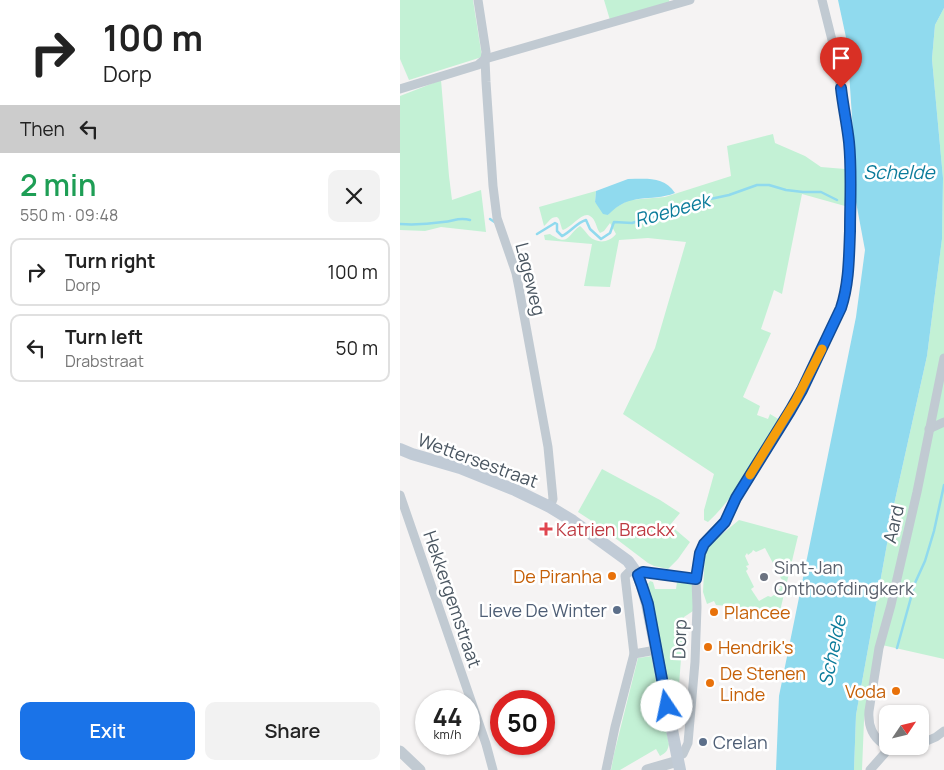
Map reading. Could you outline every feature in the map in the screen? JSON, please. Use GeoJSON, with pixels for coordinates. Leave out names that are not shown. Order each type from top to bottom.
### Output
{"type":"FeatureCollection","features":[{"type":"Feature","properties":{"kind":"main road","name":"Wettersestraat"},"geometry":{"type":"LineString","coordinates":[[400,449],[467,470],[550,507],[618,553],[628,561],[636,572]]}},
{"type":"Feature","properties":{"kind":"main road"},"geometry":{"type":"LineString","coordinates":[[636,572],[648,604],[679,762]]}},
{"type":"Feature","properties":{"kind":"street","name":"Lageweg"},"geometry":{"type":"LineString","coordinates":[[478,0],[486,52],[493,186],[497,218],[516,273],[538,390],[550,466],[553,499],[550,507]]}},
{"type":"Feature","properties":{"kind":"street"},"geometry":{"type":"LineString","coordinates":[[400,88],[478,65],[485,59],[690,0]]}},
{"type":"Feature","properties":{"kind":"street","name":"Dorp"},"geometry":{"type":"LineString","coordinates":[[679,762],[688,743],[695,662],[696,579],[700,553],[704,544],[725,522],[736,498],[802,390],[845,296],[850,244],[849,144],[835,52],[822,0]]}},
{"type":"Feature","properties":{"kind":"street","name":"Aard"},"geometry":{"type":"LineString","coordinates":[[879,741],[873,734],[868,721],[879,648],[892,605],[944,358]]}},
{"type":"Feature","properties":{"kind":"street"},"geometry":{"type":"LineString","coordinates":[[929,429],[944,422]]}},
{"type":"Feature","properties":{"kind":"street","name":"Hekkergemstraat"},"geometry":{"type":"LineString","coordinates":[[400,495],[486,744],[493,770]]}},
{"type":"Feature","properties":{"kind":"street"},"geometry":{"type":"LineString","coordinates":[[606,770],[634,654],[625,576],[636,572],[643,572],[696,579]]}},
{"type":"Feature","properties":{"kind":"street","name":"Dorp"},"geometry":{"type":"LineString","coordinates":[[634,654],[656,650]]}},
{"type":"Feature","properties":{"kind":"street"},"geometry":{"type":"LineString","coordinates":[[929,740],[944,731]]}},
{"type":"Feature","properties":{"kind":"street"},"geometry":{"type":"LineString","coordinates":[[400,751],[420,770]]}},
{"type":"Feature","properties":{"kind":"street"},"geometry":{"type":"LineString","coordinates":[[870,770],[883,755]]}},
{"type":"Feature","properties":{"kind":"street"},"geometry":{"type":"LineString","coordinates":[[647,770],[679,762]]}},
{"type":"Feature","properties":{"kind":"green space"},"geometry":{"type":"Polygon","coordinates":[[[400,0],[473,0],[482,57],[409,80],[400,59],[400,0]]]}},
{"type":"Feature","properties":{"kind":"green space"},"geometry":{"type":"Polygon","coordinates":[[[604,0],[669,0],[670,3],[610,20],[604,0]]]}},
{"type":"Feature","properties":{"kind":"green space"},"geometry":{"type":"Polygon","coordinates":[[[944,8],[944,659],[882,645],[869,685],[864,721],[862,770],[854,770],[856,715],[895,500],[927,356],[942,239],[943,178],[932,59],[935,25],[944,8]]]}},
{"type":"Feature","properties":{"kind":"green space"},"geometry":{"type":"Polygon","coordinates":[[[441,80],[452,200],[481,190],[486,232],[441,227],[425,231],[400,230],[400,96],[441,80]]]}},
{"type":"Feature","properties":{"kind":"green space"},"geometry":{"type":"Polygon","coordinates":[[[773,134],[775,143],[805,156],[821,167],[845,169],[845,206],[802,194],[782,294],[774,290],[761,329],[771,333],[743,397],[760,406],[757,415],[768,419],[770,414],[780,420],[738,487],[708,522],[704,520],[704,510],[714,474],[623,414],[655,348],[686,242],[648,238],[619,240],[610,287],[584,286],[592,244],[545,240],[544,235],[550,234],[564,240],[580,226],[592,239],[606,241],[616,234],[610,223],[600,233],[594,219],[587,215],[563,230],[557,217],[551,219],[544,226],[539,207],[596,191],[595,202],[608,215],[613,209],[629,200],[665,197],[731,176],[727,146],[773,134]]]}},
{"type":"Feature","properties":{"kind":"green space"},"geometry":{"type":"Polygon","coordinates":[[[602,469],[680,513],[670,525],[690,542],[668,569],[648,563],[578,512],[602,469]]]}},
{"type":"Feature","properties":{"kind":"green space"},"geometry":{"type":"Polygon","coordinates":[[[739,520],[798,536],[780,611],[716,605],[714,601],[707,604],[703,592],[705,552],[709,545],[739,520]],[[765,548],[756,552],[753,550],[748,555],[747,553],[745,556],[749,565],[746,566],[748,569],[746,571],[754,587],[751,589],[759,601],[774,595],[781,588],[779,585],[783,582],[765,548]]]}},
{"type":"Feature","properties":{"kind":"green space"},"geometry":{"type":"Polygon","coordinates":[[[650,581],[653,582],[655,589],[676,589],[677,582],[691,583],[693,587],[693,611],[684,617],[677,713],[674,712],[648,584],[650,581]]]}},
{"type":"Feature","properties":{"kind":"green space"},"geometry":{"type":"Polygon","coordinates":[[[652,656],[669,744],[668,748],[660,756],[656,749],[620,770],[611,770],[638,658],[652,656]]]}},
{"type":"Feature","properties":{"kind":"water","name":"Schelde"},"geometry":{"type":"Polygon","coordinates":[[[838,0],[944,0],[944,8],[935,25],[932,59],[943,178],[942,239],[927,356],[895,500],[856,715],[854,770],[776,770],[779,696],[856,317],[865,250],[856,202],[847,42],[838,0]]]}},
{"type":"Feature","properties":{"kind":"water"},"geometry":{"type":"Polygon","coordinates":[[[628,179],[660,181],[675,193],[666,196],[632,200],[616,208],[608,215],[603,214],[595,202],[596,191],[628,179]]]}},
{"type":"Feature","properties":{"kind":"waterway","name":"Roebeek"},"geometry":{"type":"LineString","coordinates":[[537,234],[555,223],[557,224],[557,231],[562,236],[586,220],[590,229],[601,239],[610,233],[614,222],[632,223],[757,185],[769,185],[803,192],[821,192],[837,200]]}},
{"type":"Feature","properties":{"kind":"waterway","name":"Roebeek"},"geometry":{"type":"LineString","coordinates":[[400,224],[427,224],[459,219],[470,220]]}},
{"type":"Feature","properties":{"kind":"waterway","name":"Roebeek"},"geometry":{"type":"LineString","coordinates":[[490,219],[496,223]]}},
{"type":"Feature","properties":{"kind":"waterway"},"geometry":{"type":"LineString","coordinates":[[897,648],[915,583],[925,561],[934,531],[944,485]]}},
{"type":"Feature","properties":{"kind":"slow traffic"},"geometry":{"type":"LineString","coordinates":[[750,475],[802,390],[822,349]]}},
{"type":"Feature","properties":{"kind":"place","name":"Katrien Brackx"},"geometry":{"type":"Point","coordinates":[546,529]}},
{"type":"Feature","properties":{"kind":"place","name":"De Piranha"},"geometry":{"type":"Point","coordinates":[612,576]}},
{"type":"Feature","properties":{"kind":"place","name":"Sint-Jan Onthoofdingkerk"},"geometry":{"type":"Point","coordinates":[764,577]}},
{"type":"Feature","properties":{"kind":"place","name":"Lieve De Winter"},"geometry":{"type":"Point","coordinates":[617,610]}},
{"type":"Feature","properties":{"kind":"place","name":"Plancee"},"geometry":{"type":"Point","coordinates":[714,612]}},
{"type":"Feature","properties":{"kind":"place","name":"Hendrik's"},"geometry":{"type":"Point","coordinates":[708,647]}},
{"type":"Feature","properties":{"kind":"place","name":"De Stenen Linde"},"geometry":{"type":"Point","coordinates":[710,683]}},
{"type":"Feature","properties":{"kind":"place","name":"Voda"},"geometry":{"type":"Point","coordinates":[896,691]}},
{"type":"Feature","properties":{"kind":"place","name":"Crelan"},"geometry":{"type":"Point","coordinates":[703,742]}},
{"type":"Feature","properties":{"kind":"route"},"geometry":{"type":"LineString","coordinates":[[667,706],[648,604],[638,575],[643,572],[696,579],[700,553],[704,544],[725,522],[736,498],[790,411],[841,308],[845,296],[847,278],[851,199],[849,144],[841,88]]}}]}
